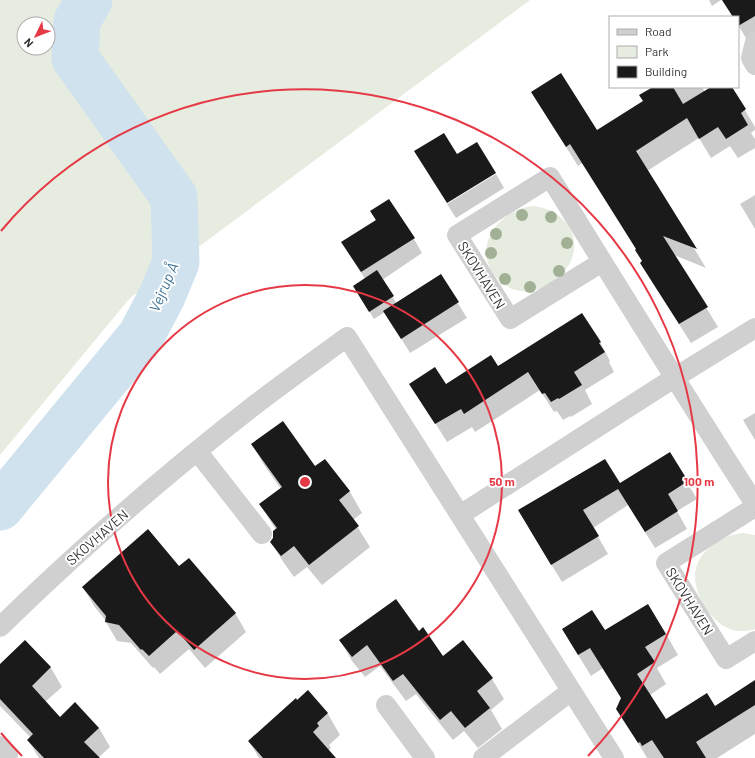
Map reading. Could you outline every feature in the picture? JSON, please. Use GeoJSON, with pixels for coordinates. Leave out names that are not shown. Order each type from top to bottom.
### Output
{"type":"FeatureCollection","features":[{"type":"Feature","properties":{"kind":"street"},"geometry":{"type":"LineString","coordinates":[[755,42],[751,58],[755,65]]}},
{"type":"Feature","properties":{"kind":"street","name":"SKOVHAVEN"},"geometry":{"type":"LineString","coordinates":[[602,262],[510,319],[457,235],[550,177],[674,378],[755,505],[666,563],[726,659],[755,641]]}},
{"type":"Feature","properties":{"kind":"street"},"geometry":{"type":"LineString","coordinates":[[460,515],[755,328]]}},
{"type":"Feature","properties":{"kind":"street","name":"SKOVHAVEN"},"geometry":{"type":"LineString","coordinates":[[0,627],[54,575],[197,451],[258,402],[347,337],[614,758]]}},
{"type":"Feature","properties":{"kind":"street"},"geometry":{"type":"LineString","coordinates":[[197,451],[262,534]]}},
{"type":"Feature","properties":{"kind":"street"},"geometry":{"type":"LineString","coordinates":[[483,758],[571,691]]}},
{"type":"Feature","properties":{"kind":"street"},"geometry":{"type":"LineString","coordinates":[[386,705],[425,758]]}},
{"type":"Feature","properties":{"kind":"green space"},"geometry":{"type":"Polygon","coordinates":[[[0,0],[530,0],[130,298],[0,455],[0,0]]]}},
{"type":"Feature","properties":{"kind":"green space"},"geometry":{"type":"Polygon","coordinates":[[[532,206],[553,212],[562,218],[573,235],[573,255],[568,266],[551,283],[530,291],[515,290],[501,282],[489,266],[486,254],[487,243],[492,232],[499,223],[520,209],[532,206]]]}},
{"type":"Feature","properties":{"kind":"green space"},"geometry":{"type":"Polygon","coordinates":[[[743,533],[755,535],[755,629],[739,631],[725,627],[714,618],[699,596],[695,579],[698,563],[708,549],[726,537],[743,533]]]}},
{"type":"Feature","properties":{"kind":"building"},"geometry":{"type":"Polygon","coordinates":[[[722,0],[755,0],[755,16],[739,25],[739,16],[732,16],[722,0]]]}},
{"type":"Feature","properties":{"kind":"building"},"geometry":{"type":"Polygon","coordinates":[[[561,73],[597,130],[643,101],[639,95],[651,88],[674,88],[683,104],[709,88],[733,88],[746,109],[741,113],[748,125],[726,139],[718,127],[699,139],[687,118],[636,151],[697,249],[663,236],[708,307],[679,324],[640,263],[642,261],[635,250],[636,249],[570,144],[566,147],[531,92],[561,73]]]}},
{"type":"Feature","properties":{"kind":"building"},"geometry":{"type":"Polygon","coordinates":[[[444,133],[457,154],[477,142],[496,173],[447,203],[414,151],[444,133]]]}},
{"type":"Feature","properties":{"kind":"building"},"geometry":{"type":"Polygon","coordinates":[[[389,199],[415,238],[361,272],[341,242],[376,220],[370,211],[389,199]]]}},
{"type":"Feature","properties":{"kind":"building"},"geometry":{"type":"Polygon","coordinates":[[[377,270],[394,296],[369,312],[353,286],[377,270]]]}},
{"type":"Feature","properties":{"kind":"building"},"geometry":{"type":"Polygon","coordinates":[[[441,274],[459,302],[401,339],[383,311],[441,274]]]}},
{"type":"Feature","properties":{"kind":"building"},"geometry":{"type":"Polygon","coordinates":[[[582,313],[601,342],[599,343],[605,352],[574,372],[582,385],[559,399],[558,398],[551,402],[545,393],[542,394],[528,372],[464,414],[461,409],[435,424],[409,384],[435,367],[446,384],[491,355],[498,366],[582,313]]]}},
{"type":"Feature","properties":{"kind":"building"},"geometry":{"type":"Polygon","coordinates":[[[283,421],[315,466],[325,459],[350,491],[339,500],[359,526],[309,565],[294,546],[281,556],[270,542],[273,538],[273,531],[277,528],[259,504],[282,487],[251,444],[283,421]]]}},
{"type":"Feature","properties":{"kind":"building"},"geometry":{"type":"Polygon","coordinates":[[[670,452],[688,481],[668,494],[678,511],[645,532],[618,489],[583,510],[599,536],[551,565],[518,510],[605,459],[620,483],[670,452]]]}},
{"type":"Feature","properties":{"kind":"building"},"geometry":{"type":"Polygon","coordinates":[[[148,529],[179,566],[189,558],[236,613],[194,650],[177,631],[149,656],[142,649],[141,650],[119,625],[105,622],[106,616],[82,587],[148,529]]]}},
{"type":"Feature","properties":{"kind":"building"},"geometry":{"type":"Polygon","coordinates":[[[396,599],[419,631],[423,627],[443,656],[463,640],[493,678],[477,691],[490,708],[465,728],[451,711],[440,720],[403,674],[393,681],[367,645],[352,657],[339,640],[396,599]]]}},
{"type":"Feature","properties":{"kind":"building"},"geometry":{"type":"Polygon","coordinates":[[[648,604],[666,634],[645,647],[655,662],[637,674],[666,719],[707,693],[715,706],[755,680],[755,705],[696,742],[706,758],[664,758],[652,740],[642,746],[640,742],[638,743],[616,709],[621,698],[590,648],[578,655],[562,629],[592,610],[605,630],[648,604]]]}},
{"type":"Feature","properties":{"kind":"building"},"geometry":{"type":"Polygon","coordinates":[[[25,640],[51,667],[32,686],[60,717],[75,702],[99,728],[84,742],[100,758],[44,758],[27,740],[33,734],[0,699],[0,664],[25,640]]]}},
{"type":"Feature","properties":{"kind":"building"},"geometry":{"type":"Polygon","coordinates":[[[308,690],[328,713],[317,723],[319,726],[313,732],[336,758],[263,758],[248,741],[296,698],[297,700],[308,690]]]}},
{"type":"Feature","properties":{"kind":"waterway","name":"Vejrup Å"},"geometry":{"type":"LineString","coordinates":[[0,507],[141,336],[162,296],[176,262],[174,197],[75,58],[77,21],[89,0]]}}]}
